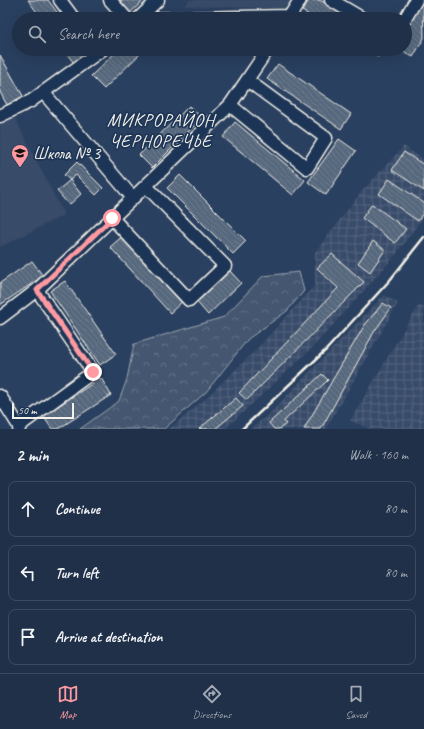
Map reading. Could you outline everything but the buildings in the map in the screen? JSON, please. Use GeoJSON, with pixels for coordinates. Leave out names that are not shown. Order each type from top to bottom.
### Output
{"type":"FeatureCollection","features":[{"type":"Feature","properties":{"kind":"street"},"geometry":{"type":"LineString","coordinates":[[60,0],[69,12]]}},
{"type":"Feature","properties":{"kind":"street"},"geometry":{"type":"LineString","coordinates":[[110,0],[121,12]]}},
{"type":"Feature","properties":{"kind":"street"},"geometry":{"type":"LineString","coordinates":[[145,12],[158,0]]}},
{"type":"Feature","properties":{"kind":"street"},"geometry":{"type":"LineString","coordinates":[[292,12],[300,0]]}},
{"type":"Feature","properties":{"kind":"street"},"geometry":{"type":"LineString","coordinates":[[331,0],[351,12]]}},
{"type":"Feature","properties":{"kind":"street"},"geometry":{"type":"LineString","coordinates":[[409,12],[416,0]]}},
{"type":"Feature","properties":{"kind":"street"},"geometry":{"type":"LineString","coordinates":[[0,116],[31,101],[92,56]]}},
{"type":"Feature","properties":{"kind":"street"},"geometry":{"type":"LineString","coordinates":[[0,318],[37,290],[230,105],[263,56]]}},
{"type":"Feature","properties":{"kind":"street"},"geometry":{"type":"LineString","coordinates":[[230,105],[307,168],[326,138],[247,80]]}},
{"type":"Feature","properties":{"kind":"street"},"geometry":{"type":"LineString","coordinates":[[43,92],[133,198]]}},
{"type":"Feature","properties":{"kind":"street"},"geometry":{"type":"LineString","coordinates":[[112,218],[189,300],[225,266],[146,186]]}},
{"type":"Feature","properties":{"kind":"street"},"geometry":{"type":"LineString","coordinates":[[0,396],[19,427],[93,372],[37,290]]}},
{"type":"Feature","properties":{"kind":"shaded area"},"geometry":{"type":"Polygon","coordinates":[[[189,0],[293,0],[287,9],[184,6],[189,0]]]}},
{"type":"Feature","properties":{"kind":"shaded area","name":"Школа № 3"},"geometry":{"type":"Polygon","coordinates":[[[13,114],[64,215],[0,247],[0,121],[13,114]]]}},
{"type":"Feature","properties":{"kind":"shaded area"},"geometry":{"type":"Polygon","coordinates":[[[404,146],[424,160],[424,216],[394,257],[313,347],[225,429],[169,429],[204,400],[255,351],[315,285],[315,252],[362,191],[404,146]]]}},
{"type":"Feature","properties":{"kind":"shaded area"},"geometry":{"type":"Polygon","coordinates":[[[384,295],[398,303],[326,429],[251,429],[271,412],[384,295]]]}},
{"type":"Feature","properties":{"kind":"shaded area"},"geometry":{"type":"Polygon","coordinates":[[[418,306],[424,307],[424,429],[371,429],[350,421],[418,306]]]}},
{"type":"Feature","properties":{"kind":"green space"},"geometry":{"type":"Polygon","coordinates":[[[299,272],[304,291],[287,311],[248,339],[206,392],[164,429],[80,429],[119,401],[127,379],[134,344],[224,317],[263,276],[299,272]]]}},
{"type":"Feature","properties":{"kind":"railway"},"geometry":{"type":"LineString","coordinates":[[242,429],[327,349],[390,280],[424,237]]}},
{"type":"Feature","properties":{"kind":"place","name":"Школа № 3"},"geometry":{"type":"Point","coordinates":[20,168]}},
{"type":"Feature","properties":{"kind":"district","name":"МИКРОРАЙОН ЧЕРНОРЕЧЬЕ"},"geometry":{"type":"Point","coordinates":[161,130]}},
{"type":"Feature","properties":{"kind":"route"},"geometry":{"type":"LineString","coordinates":[[93,372],[37,290],[112,218]]}}]}
